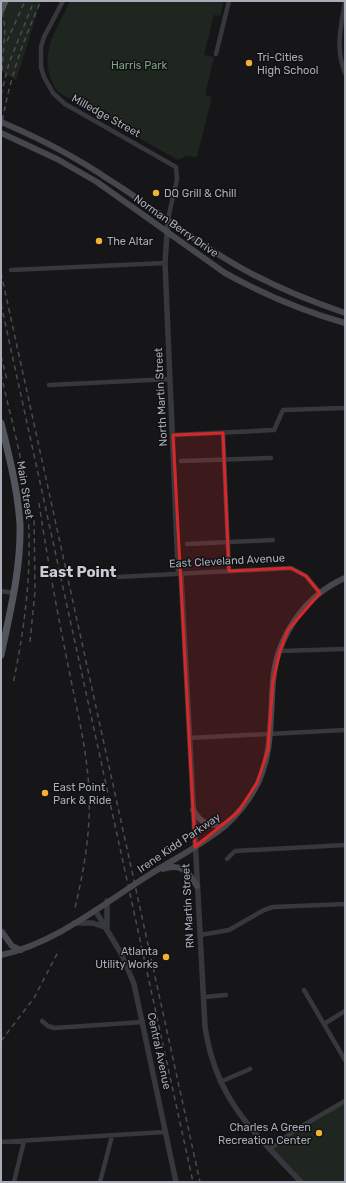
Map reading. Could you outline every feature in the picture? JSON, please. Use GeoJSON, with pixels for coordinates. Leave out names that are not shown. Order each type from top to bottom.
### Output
{"type":"FeatureCollection","features":[{"type":"Feature","properties":{"kind":"main road"},"geometry":{"type":"LineString","coordinates":[[1,10],[5,1]]}},
{"type":"Feature","properties":{"kind":"main road","name":"Norman Berry Drive"},"geometry":{"type":"LineString","coordinates":[[1,122],[48,143],[108,178],[221,256],[264,281],[311,302],[345,313]]}},
{"type":"Feature","properties":{"kind":"main road","name":"Norman Berry Drive"},"geometry":{"type":"LineString","coordinates":[[1,133],[41,151],[77,170],[166,230],[204,258],[240,281],[291,305],[345,323]]}},
{"type":"Feature","properties":{"kind":"main road","name":"Main Street"},"geometry":{"type":"LineString","coordinates":[[1,423],[13,474],[19,511],[20,546],[14,593],[1,655]]}},
{"type":"Feature","properties":{"kind":"main road"},"geometry":{"type":"LineString","coordinates":[[320,594],[345,578]]}},
{"type":"Feature","properties":{"kind":"main road","name":"Irene Kidd Parkway"},"geometry":{"type":"LineString","coordinates":[[1,955],[21,950],[52,936],[195,847],[225,826],[248,799],[257,783],[267,754],[271,733],[273,681],[280,651],[288,630],[306,606],[320,594]]}},
{"type":"Feature","properties":{"kind":"main road"},"geometry":{"type":"LineString","coordinates":[[193,810],[200,821],[204,823],[225,826]]}},
{"type":"Feature","properties":{"kind":"main road"},"geometry":{"type":"LineString","coordinates":[[152,873],[171,866],[179,867],[189,873],[197,886]]}},
{"type":"Feature","properties":{"kind":"main road"},"geometry":{"type":"LineString","coordinates":[[2,932],[12,946],[21,950]]}},
{"type":"Feature","properties":{"kind":"street","name":"Milledge Street"},"geometry":{"type":"LineString","coordinates":[[63,1],[44,37],[41,47],[41,67],[44,77],[53,93],[65,104],[176,167],[177,179],[168,219]]}},
{"type":"Feature","properties":{"kind":"street"},"geometry":{"type":"LineString","coordinates":[[216,54],[229,1]]}},
{"type":"Feature","properties":{"kind":"street"},"geometry":{"type":"LineString","coordinates":[[345,1],[338,37],[339,51],[345,73]]}},
{"type":"Feature","properties":{"kind":"street","name":"North Martin Street"},"geometry":{"type":"LineString","coordinates":[[168,219],[166,230],[165,263],[178,569],[181,574]]}},
{"type":"Feature","properties":{"kind":"street"},"geometry":{"type":"LineString","coordinates":[[11,270],[165,263]]}},
{"type":"Feature","properties":{"kind":"street"},"geometry":{"type":"LineString","coordinates":[[49,385],[170,378]]}},
{"type":"Feature","properties":{"kind":"street"},"geometry":{"type":"LineString","coordinates":[[173,435],[274,430],[283,410],[345,408]]}},
{"type":"Feature","properties":{"kind":"street"},"geometry":{"type":"LineString","coordinates":[[223,433],[229,571]]}},
{"type":"Feature","properties":{"kind":"street"},"geometry":{"type":"LineString","coordinates":[[181,461],[271,458]]}},
{"type":"Feature","properties":{"kind":"street"},"geometry":{"type":"LineString","coordinates":[[187,544],[273,540]]}},
{"type":"Feature","properties":{"kind":"street","name":"East Cleveland Avenue"},"geometry":{"type":"LineString","coordinates":[[118,577],[292,568],[306,576],[320,594]]}},
{"type":"Feature","properties":{"kind":"street","name":"RN Martin Street"},"geometry":{"type":"LineString","coordinates":[[181,574],[197,886],[208,1044],[220,1082],[239,1114],[300,1182]]}},
{"type":"Feature","properties":{"kind":"street"},"geometry":{"type":"LineString","coordinates":[[1,591],[14,593]]}},
{"type":"Feature","properties":{"kind":"street"},"geometry":{"type":"LineString","coordinates":[[280,651],[345,649]]}},
{"type":"Feature","properties":{"kind":"street"},"geometry":{"type":"LineString","coordinates":[[189,738],[345,730]]}},
{"type":"Feature","properties":{"kind":"street"},"geometry":{"type":"LineString","coordinates":[[227,859],[235,851],[345,846]]}},
{"type":"Feature","properties":{"kind":"street","name":"Central Avenue"},"geometry":{"type":"LineString","coordinates":[[107,901],[107,928]]}},
{"type":"Feature","properties":{"kind":"street"},"geometry":{"type":"LineString","coordinates":[[200,934],[228,930],[264,910],[273,907],[345,904]]}},
{"type":"Feature","properties":{"kind":"street","name":"Central Avenue"},"geometry":{"type":"LineString","coordinates":[[95,910],[107,928],[128,967],[143,1022],[176,1182]]}},
{"type":"Feature","properties":{"kind":"street"},"geometry":{"type":"LineString","coordinates":[[74,923],[93,923],[107,928]]}},
{"type":"Feature","properties":{"kind":"street"},"geometry":{"type":"LineString","coordinates":[[304,990],[345,1060]]}},
{"type":"Feature","properties":{"kind":"street"},"geometry":{"type":"LineString","coordinates":[[204,997],[226,995]]}},
{"type":"Feature","properties":{"kind":"street"},"geometry":{"type":"LineString","coordinates":[[324,1024],[345,1012]]}},
{"type":"Feature","properties":{"kind":"street"},"geometry":{"type":"LineString","coordinates":[[42,1021],[48,1026],[54,1028],[143,1022]]}},
{"type":"Feature","properties":{"kind":"street"},"geometry":{"type":"LineString","coordinates":[[220,1082],[250,1069]]}},
{"type":"Feature","properties":{"kind":"street"},"geometry":{"type":"LineString","coordinates":[[270,1149],[295,1130],[345,1101]]}},
{"type":"Feature","properties":{"kind":"street"},"geometry":{"type":"LineString","coordinates":[[1,1142],[166,1132]]}},
{"type":"Feature","properties":{"kind":"street"},"geometry":{"type":"LineString","coordinates":[[100,1182],[112,1136]]}},
{"type":"Feature","properties":{"kind":"street"},"geometry":{"type":"LineString","coordinates":[[14,1182],[24,1141]]}},
{"type":"Feature","properties":{"kind":"highlighted area"},"geometry":{"type":"Polygon","coordinates":[[[223,433],[229,571],[291,568],[306,576],[320,593],[288,630],[280,651],[273,681],[268,750],[257,783],[238,812],[195,847],[186,657],[173,435],[223,433]]]}},
{"type":"Feature","properties":{"kind":"green space"},"geometry":{"type":"Polygon","coordinates":[[[1,1],[41,1],[16,80],[1,71],[1,1]]]}},
{"type":"Feature","properties":{"kind":"green space","name":"Harris Park"},"geometry":{"type":"Polygon","coordinates":[[[70,1],[224,1],[220,16],[214,15],[204,55],[214,57],[205,95],[212,97],[197,157],[186,156],[178,160],[58,92],[51,80],[48,68],[48,57],[54,35],[70,1]]]}},
{"type":"Feature","properties":{"kind":"green space","name":"Charles A Green Recreation Center"},"geometry":{"type":"Polygon","coordinates":[[[345,1098],[345,1182],[298,1182],[267,1149],[320,1117],[345,1098]]]}},
{"type":"Feature","properties":{"kind":"railway"},"geometry":{"type":"LineString","coordinates":[[7,41],[25,1]]}},
{"type":"Feature","properties":{"kind":"railway"},"geometry":{"type":"LineString","coordinates":[[1,95],[9,63],[34,1]]}},
{"type":"Feature","properties":{"kind":"railway"},"geometry":{"type":"LineString","coordinates":[[1,129],[16,64],[41,1]]}},
{"type":"Feature","properties":{"kind":"railway"},"geometry":{"type":"LineString","coordinates":[[1,3],[5,29],[2,71]]}},
{"type":"Feature","properties":{"kind":"railway"},"geometry":{"type":"LineString","coordinates":[[1,273],[200,1182]]}},
{"type":"Feature","properties":{"kind":"railway"},"geometry":{"type":"LineString","coordinates":[[1,304],[193,1182]]}},
{"type":"Feature","properties":{"kind":"railway"},"geometry":{"type":"LineString","coordinates":[[1,356],[7,380]]}},
{"type":"Feature","properties":{"kind":"railway"},"geometry":{"type":"LineString","coordinates":[[1,374],[24,477],[29,534],[28,577],[24,620],[13,684]]}},
{"type":"Feature","properties":{"kind":"railway"},"geometry":{"type":"LineString","coordinates":[[39,503],[56,604],[84,743],[88,775],[88,835],[84,865],[75,908]]}},
{"type":"Feature","properties":{"kind":"railway"},"geometry":{"type":"LineString","coordinates":[[30,642],[35,591],[34,515]]}},
{"type":"Feature","properties":{"kind":"railway"},"geometry":{"type":"LineString","coordinates":[[1,1041],[34,998],[59,950]]}},
{"type":"Feature","properties":{"kind":"place","name":"Tri-Cities High School"},"geometry":{"type":"Point","coordinates":[249,63]}},
{"type":"Feature","properties":{"kind":"place","name":"DQ Grill & Chill"},"geometry":{"type":"Point","coordinates":[156,193]}},
{"type":"Feature","properties":{"kind":"place","name":"The Altar"},"geometry":{"type":"Point","coordinates":[99,241]}},
{"type":"Feature","properties":{"kind":"place","name":"East Point Park & Ride"},"geometry":{"type":"Point","coordinates":[45,793]}},
{"type":"Feature","properties":{"kind":"place","name":"Atlanta Utility Works"},"geometry":{"type":"Point","coordinates":[166,957]}},
{"type":"Feature","properties":{"kind":"place","name":"Charles A Green Recreation Center"},"geometry":{"type":"Point","coordinates":[319,1133]}},
{"type":"Feature","properties":{"kind":"district","name":"East Point"},"geometry":{"type":"Point","coordinates":[78,572]}}]}
